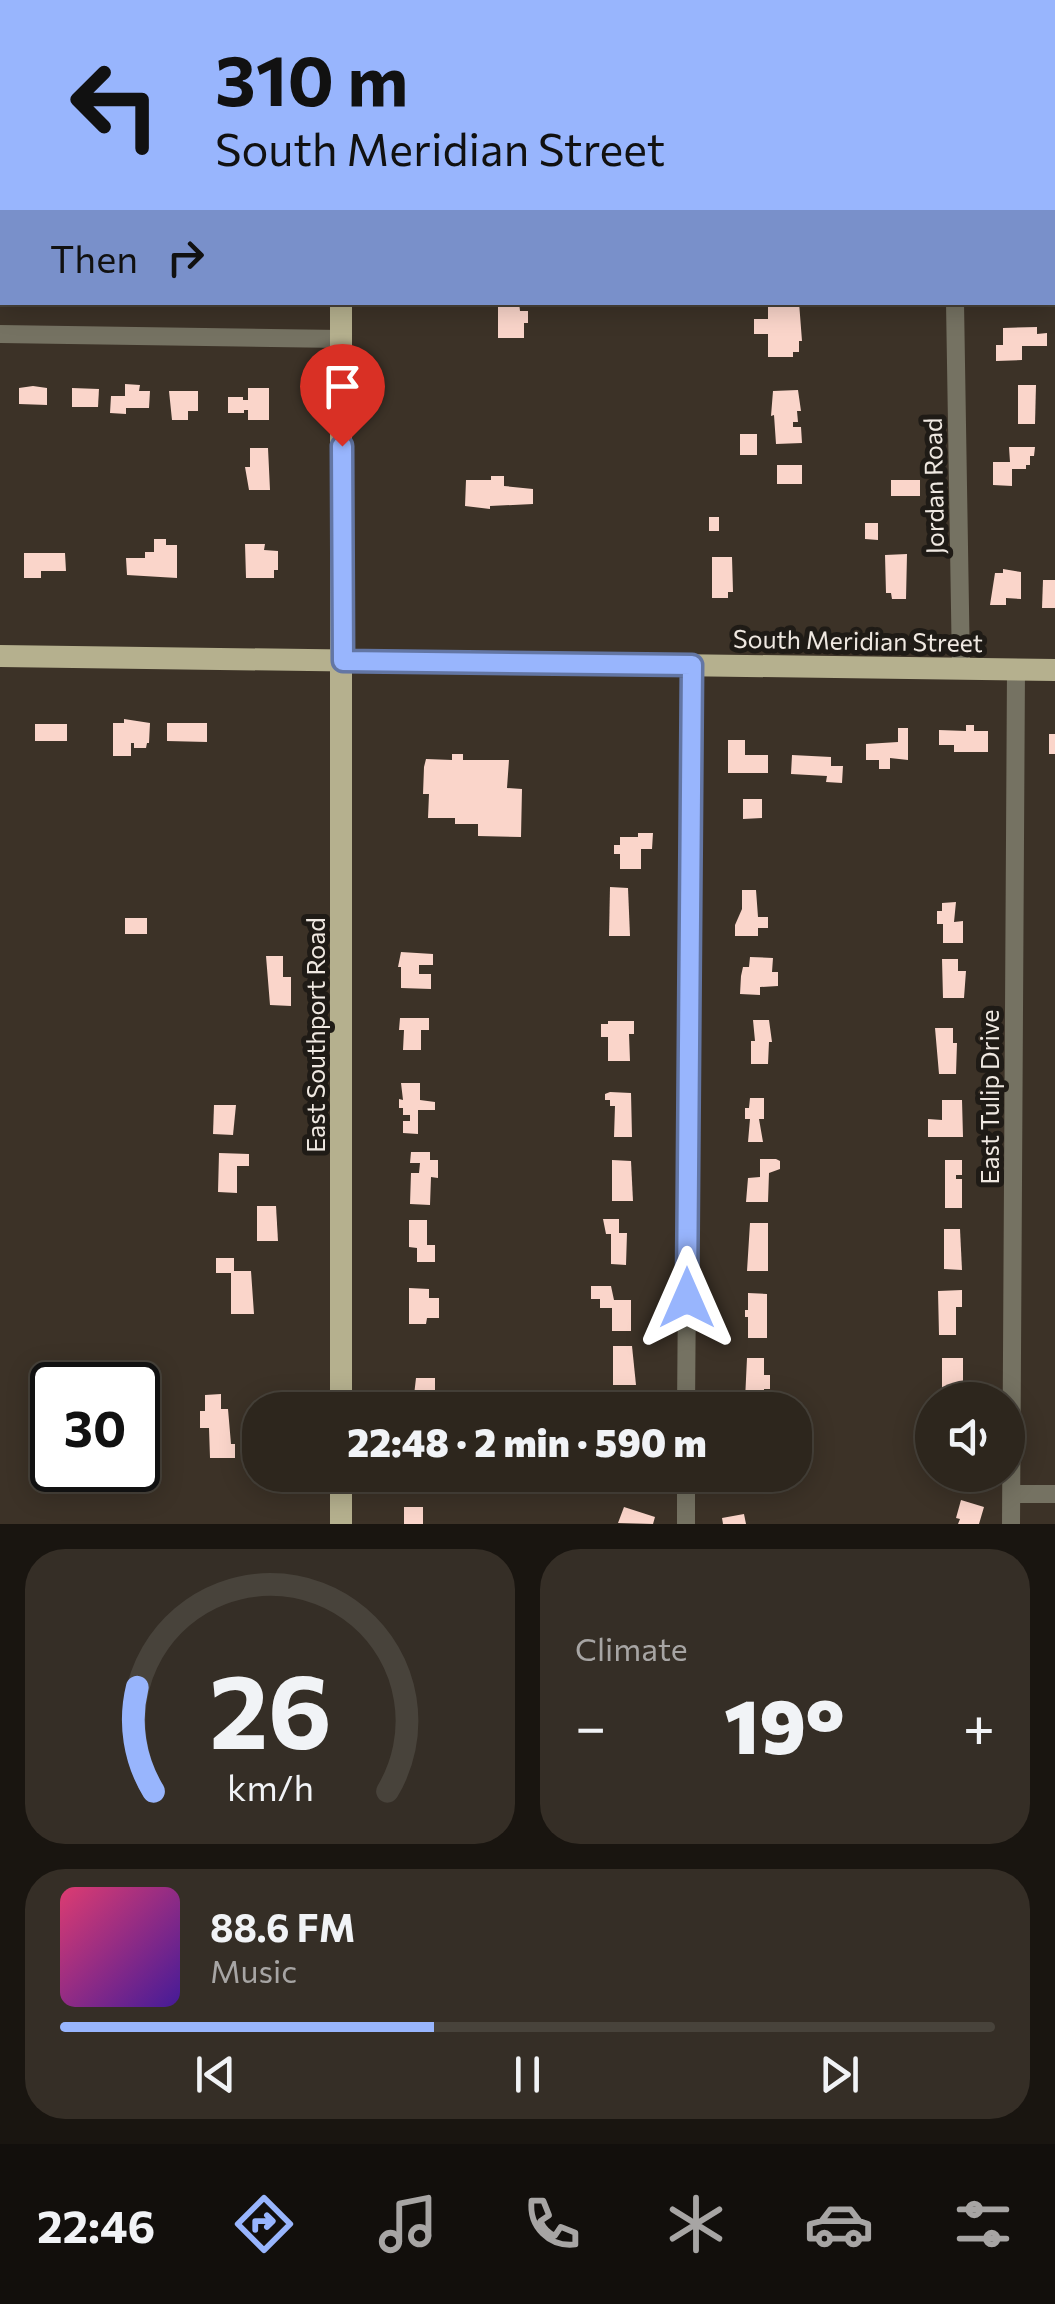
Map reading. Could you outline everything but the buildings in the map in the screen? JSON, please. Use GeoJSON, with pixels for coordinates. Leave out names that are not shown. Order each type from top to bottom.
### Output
{"type":"FeatureCollection","features":[{"type":"Feature","properties":{"kind":"main road","name":"East Southport Road"},"geometry":{"type":"LineString","coordinates":[[340,305],[341,1392]]}},
{"type":"Feature","properties":{"kind":"main road","name":"South Meridian Street"},"geometry":{"type":"LineString","coordinates":[[0,656],[1055,670]]}},
{"type":"Feature","properties":{"kind":"main road"},"geometry":{"type":"LineString","coordinates":[[340,1524],[341,1492]]}},
{"type":"Feature","properties":{"kind":"street","name":"Jordan Road"},"geometry":{"type":"LineString","coordinates":[[955,305],[961,669]]}},
{"type":"Feature","properties":{"kind":"street"},"geometry":{"type":"LineString","coordinates":[[0,334],[341,339]]}},
{"type":"Feature","properties":{"kind":"street"},"geometry":{"type":"LineString","coordinates":[[686,1392],[692,665]]}},
{"type":"Feature","properties":{"kind":"street","name":"East Tulip Drive"},"geometry":{"type":"LineString","coordinates":[[1012,1524],[1016,669]]}},
{"type":"Feature","properties":{"kind":"street"},"geometry":{"type":"LineString","coordinates":[[686,1492],[686,1524]]}},
{"type":"Feature","properties":{"kind":"street"},"geometry":{"type":"LineString","coordinates":[[1012,1494],[1055,1494]]}},
{"type":"Feature","properties":{"kind":"route"},"geometry":{"type":"LineString","coordinates":[[342,446],[343,661],[692,665],[687,1298]]}}]}
